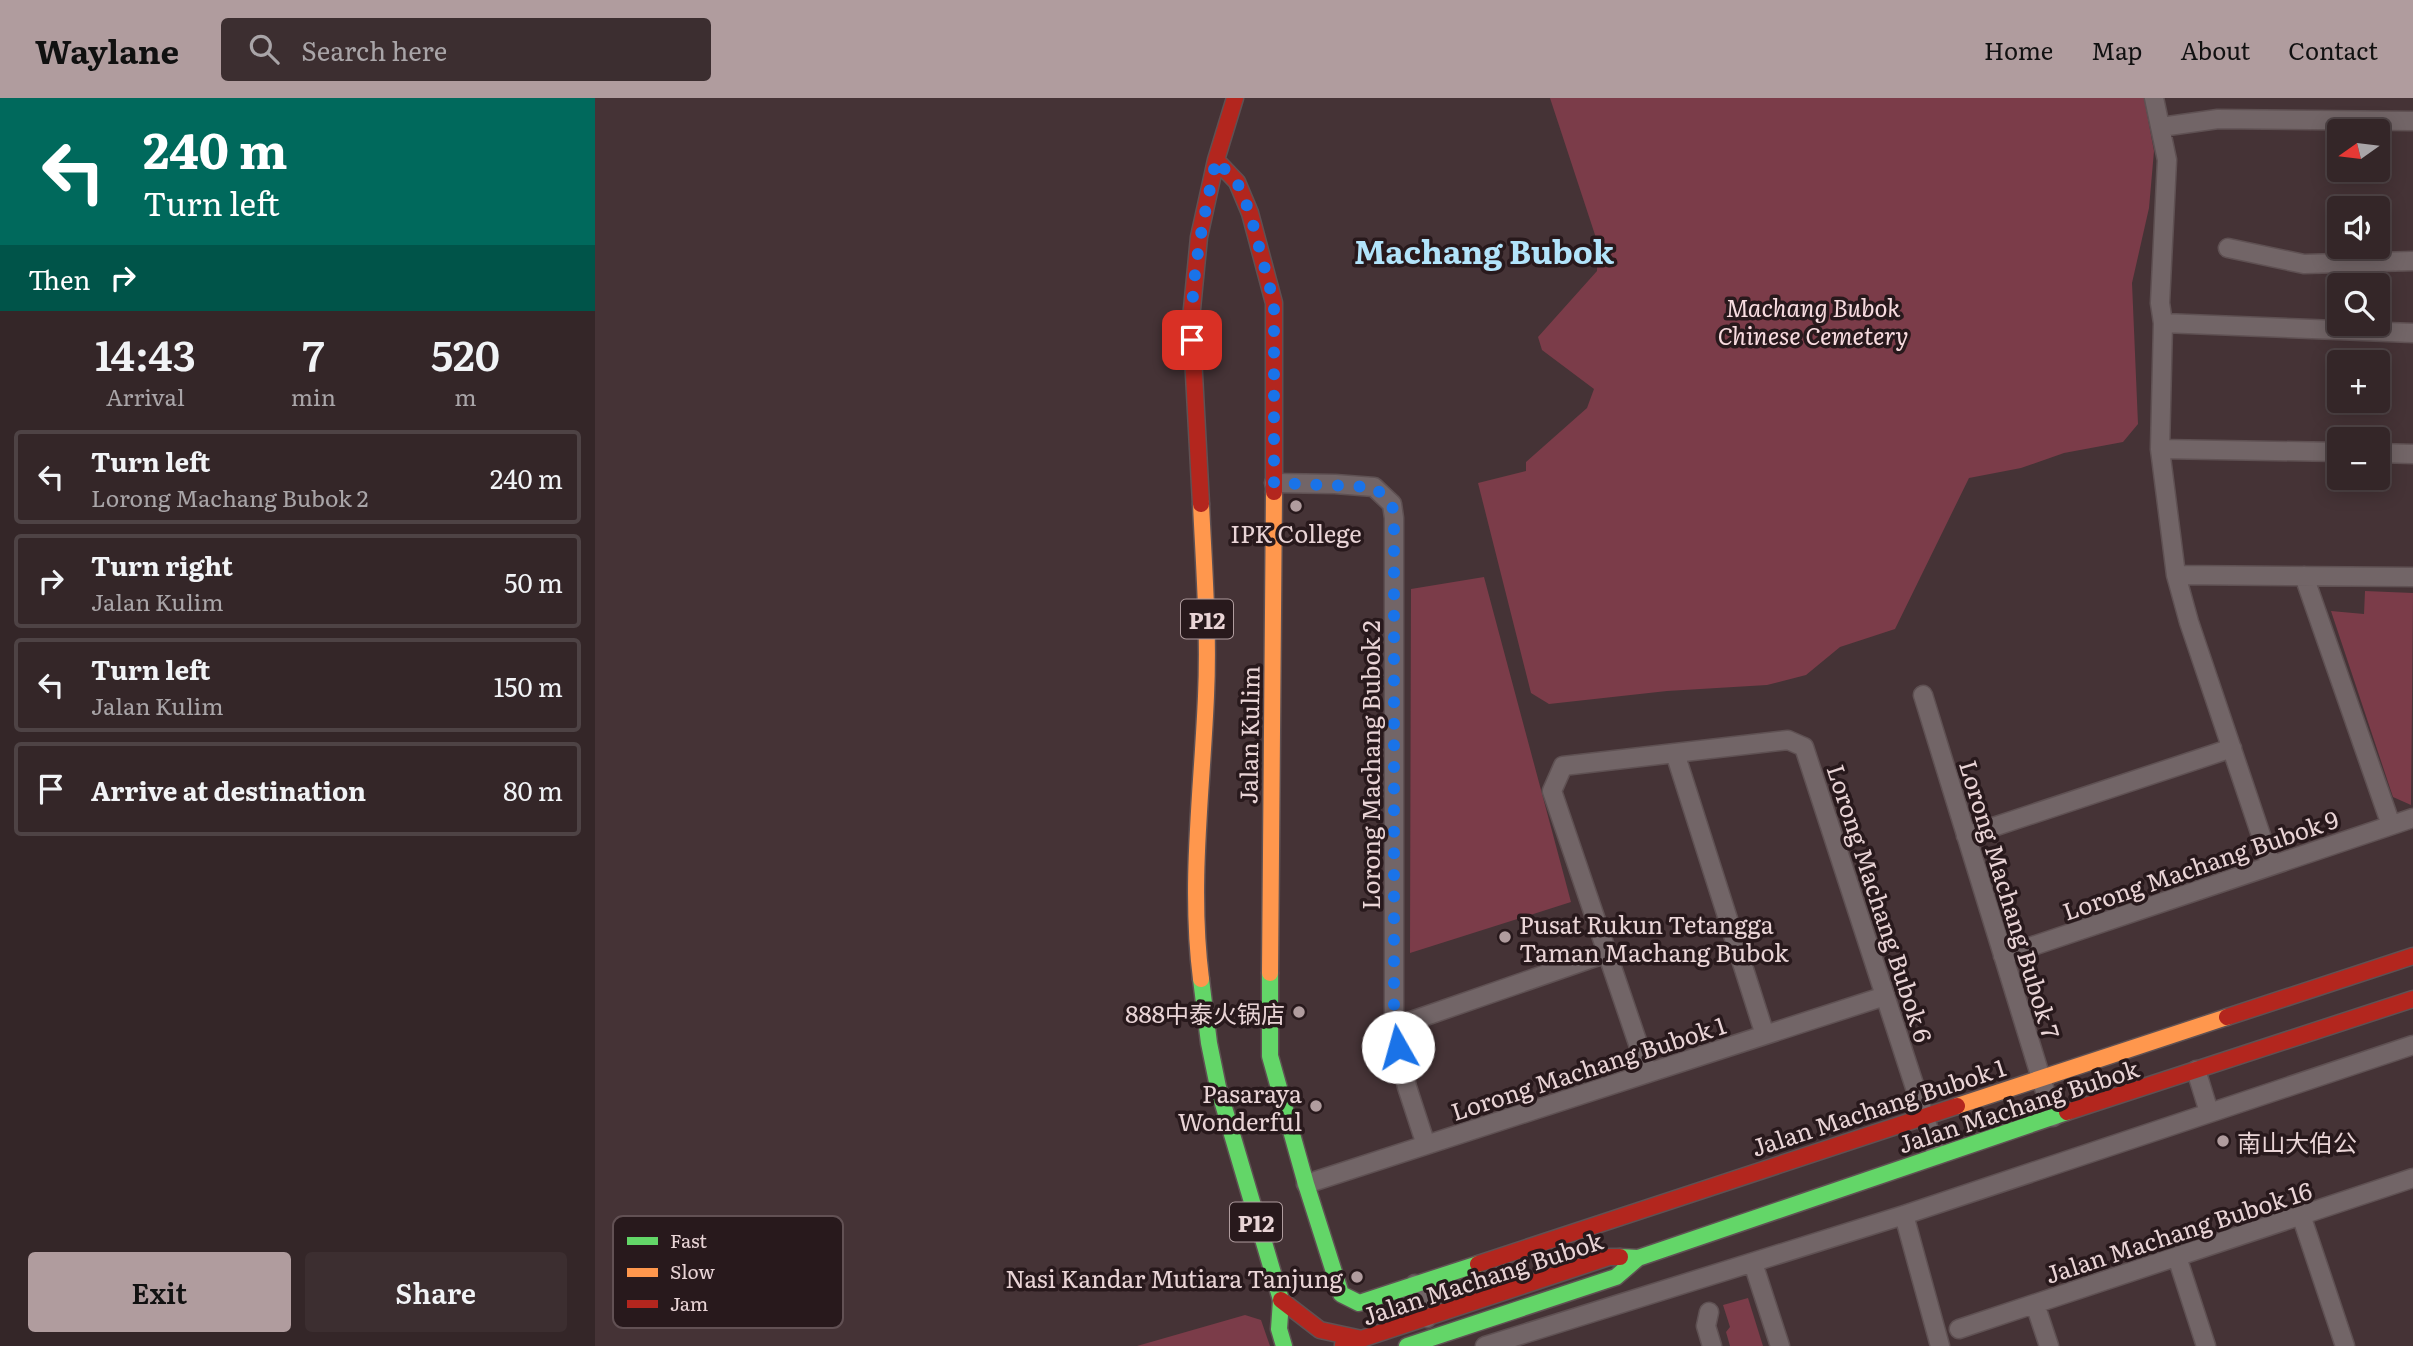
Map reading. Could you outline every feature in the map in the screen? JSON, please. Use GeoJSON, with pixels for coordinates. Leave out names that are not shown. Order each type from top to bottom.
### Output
{"type":"FeatureCollection","features":[{"type":"Feature","properties":{"kind":"main road","name":"Jalan Kulim"},"geometry":{"type":"LineString","coordinates":[[1235,98],[1216,160],[1199,237],[1191,319],[1208,634],[1196,832],[1197,947],[1209,1043],[1218,1087],[1281,1300],[1279,1329],[1285,1346]]}},
{"type":"Feature","properties":{"kind":"main road","name":"Jalan Kulim"},"geometry":{"type":"LineString","coordinates":[[1216,160],[1237,182],[1250,213],[1274,303],[1270,1056],[1341,1294],[1359,1303]]}},
{"type":"Feature","properties":{"kind":"main road","name":"Jalan Machang Bubok 1"},"geometry":{"type":"LineString","coordinates":[[1359,1303],[2413,956]]}},
{"type":"Feature","properties":{"kind":"main road","name":"Jalan Machang Bubok"},"geometry":{"type":"LineString","coordinates":[[1340,1346],[1609,1258],[1638,1258],[1937,1155],[2413,999]]}},
{"type":"Feature","properties":{"kind":"main road","name":"Jalan Machang Bubok"},"geometry":{"type":"LineString","coordinates":[[1407,1346],[1616,1277],[1638,1258]]}},
{"type":"Feature","properties":{"kind":"main road"},"geometry":{"type":"LineString","coordinates":[[1281,1300],[1320,1330],[1362,1339]]}},
{"type":"Feature","properties":{"kind":"main road"},"geometry":{"type":"LineString","coordinates":[[1302,1318],[1310,1346]]}},
{"type":"Feature","properties":{"kind":"street"},"geometry":{"type":"LineString","coordinates":[[2154,98],[2167,160],[2160,290],[2160,449],[2176,575],[2189,622],[2271,865]]}},
{"type":"Feature","properties":{"kind":"street"},"geometry":{"type":"LineString","coordinates":[[2161,127],[2218,119],[2413,121]]}},
{"type":"Feature","properties":{"kind":"street"},"geometry":{"type":"LineString","coordinates":[[2228,248],[2304,264],[2413,261]]}},
{"type":"Feature","properties":{"kind":"street"},"geometry":{"type":"LineString","coordinates":[[2162,323],[2413,333]]}},
{"type":"Feature","properties":{"kind":"street"},"geometry":{"type":"LineString","coordinates":[[2160,449],[2327,452]]}},
{"type":"Feature","properties":{"kind":"street"},"geometry":{"type":"LineString","coordinates":[[2390,453],[2413,454]]}},
{"type":"Feature","properties":{"kind":"street","name":"Lorong Machang Bubok 2"},"geometry":{"type":"LineString","coordinates":[[1274,483],[1374,487],[1392,504],[1394,1027],[1407,1087],[1426,1145]]}},
{"type":"Feature","properties":{"kind":"street"},"geometry":{"type":"LineString","coordinates":[[2176,575],[2413,577]]}},
{"type":"Feature","properties":{"kind":"street"},"geometry":{"type":"LineString","coordinates":[[2304,576],[2391,825]]}},
{"type":"Feature","properties":{"kind":"street","name":"Lorong Machang Bubok 7"},"geometry":{"type":"LineString","coordinates":[[1923,695],[2053,1117]]}},
{"type":"Feature","properties":{"kind":"street","name":"Lorong Machang Bubok 6"},"geometry":{"type":"LineString","coordinates":[[1675,753],[1788,740],[1804,747],[1937,1155]]}},
{"type":"Feature","properties":{"kind":"street"},"geometry":{"type":"LineString","coordinates":[[1966,836],[2232,748]]}},
{"type":"Feature","properties":{"kind":"street"},"geometry":{"type":"LineString","coordinates":[[1648,1073],[1552,791],[1563,766],[1675,753],[1765,1035]]}},
{"type":"Feature","properties":{"kind":"street","name":"Lorong Machang Bubok 9"},"geometry":{"type":"LineString","coordinates":[[2003,956],[2413,818]]}},
{"type":"Feature","properties":{"kind":"street"},"geometry":{"type":"LineString","coordinates":[[1394,1027],[1607,953]]}},
{"type":"Feature","properties":{"kind":"street","name":"Lorong Machang Bubok 1"},"geometry":{"type":"LineString","coordinates":[[1306,1184],[1885,996]]}},
{"type":"Feature","properties":{"kind":"street"},"geometry":{"type":"LineString","coordinates":[[1485,1346],[1905,1215],[2413,1045]]}},
{"type":"Feature","properties":{"kind":"street"},"geometry":{"type":"LineString","coordinates":[[2196,1070],[2209,1112]]}},
{"type":"Feature","properties":{"kind":"street","name":"Jalan Machang Bubok 16"},"geometry":{"type":"LineString","coordinates":[[1959,1329],[2413,1178]]}},
{"type":"Feature","properties":{"kind":"street"},"geometry":{"type":"LineString","coordinates":[[1905,1215],[1940,1346]]}},
{"type":"Feature","properties":{"kind":"street"},"geometry":{"type":"LineString","coordinates":[[2301,1215],[2345,1346]]}},
{"type":"Feature","properties":{"kind":"street"},"geometry":{"type":"LineString","coordinates":[[2177,1257],[2206,1346]]}},
{"type":"Feature","properties":{"kind":"street"},"geometry":{"type":"LineString","coordinates":[[1609,1258],[1624,1303]]}},
{"type":"Feature","properties":{"kind":"street"},"geometry":{"type":"LineString","coordinates":[[1753,1263],[1780,1346]]}},
{"type":"Feature","properties":{"kind":"street"},"geometry":{"type":"LineString","coordinates":[[1415,1284],[1427,1318]]}},
{"type":"Feature","properties":{"kind":"street"},"geometry":{"type":"LineString","coordinates":[[2035,1304],[2049,1346]]}},
{"type":"Feature","properties":{"kind":"street"},"geometry":{"type":"LineString","coordinates":[[1709,1312],[1706,1326],[1712,1346]]}},
{"type":"Feature","properties":{"kind":"green space","name":"Machang Bubok Chinese Cemetery"},"geometry":{"type":"Polygon","coordinates":[[[1550,98],[2144,98],[2154,151],[2149,208],[2132,283],[2138,424],[2123,442],[2064,453],[2021,468],[1969,478],[1895,629],[1840,647],[1806,675],[1767,685],[1667,691],[1549,704],[1531,693],[1478,483],[1526,471],[1526,462],[1587,408],[1594,389],[1542,350],[1538,337],[1597,271],[1598,244],[1550,98]]]}},
{"type":"Feature","properties":{"kind":"green space"},"geometry":{"type":"Polygon","coordinates":[[[1484,577],[1571,902],[1410,953],[1411,589],[1484,577]]]}},
{"type":"Feature","properties":{"kind":"green space"},"geometry":{"type":"Polygon","coordinates":[[[2365,591],[2413,593],[2411,805],[2393,797],[2331,611],[2364,614],[2365,591]]]}},
{"type":"Feature","properties":{"kind":"green space"},"geometry":{"type":"Polygon","coordinates":[[[1748,1298],[1763,1346],[1730,1346],[1726,1332],[1730,1327],[1723,1305],[1748,1298]]]}},
{"type":"Feature","properties":{"kind":"green space"},"geometry":{"type":"Polygon","coordinates":[[[1245,1315],[1261,1320],[1270,1346],[1137,1346],[1245,1315]]]}},
{"type":"Feature","properties":{"kind":"traffic: fast"},"geometry":{"type":"LineString","coordinates":[[1270,973],[1270,1056],[1341,1294],[1359,1303],[1478,1264]]}},
{"type":"Feature","properties":{"kind":"traffic: fast"},"geometry":{"type":"LineString","coordinates":[[1201,979],[1218,1087],[1281,1300],[1279,1329],[1284,1346]]}},
{"type":"Feature","properties":{"kind":"traffic: fast"},"geometry":{"type":"LineString","coordinates":[[1620,1257],[1638,1258],[2067,1112]]}},
{"type":"Feature","properties":{"kind":"traffic: fast"},"geometry":{"type":"LineString","coordinates":[[1407,1346],[1616,1277],[1638,1258]]}},
{"type":"Feature","properties":{"kind":"traffic: slow"},"geometry":{"type":"LineString","coordinates":[[1270,973],[1274,492]]}},
{"type":"Feature","properties":{"kind":"traffic: slow"},"geometry":{"type":"LineString","coordinates":[[1201,504],[1207,648],[1196,873],[1201,979]]}},
{"type":"Feature","properties":{"kind":"traffic: slow"},"geometry":{"type":"LineString","coordinates":[[1957,1106],[2227,1017]]}},
{"type":"Feature","properties":{"kind":"traffic: jam"},"geometry":{"type":"LineString","coordinates":[[1201,504],[1191,319],[1199,237],[1216,160],[1235,98]]}},
{"type":"Feature","properties":{"kind":"traffic: jam"},"geometry":{"type":"LineString","coordinates":[[1216,160],[1237,182],[1250,213],[1274,303],[1274,492]]}},
{"type":"Feature","properties":{"kind":"traffic: jam"},"geometry":{"type":"LineString","coordinates":[[2227,1017],[2413,956]]}},
{"type":"Feature","properties":{"kind":"traffic: jam"},"geometry":{"type":"LineString","coordinates":[[2067,1112],[2413,999]]}},
{"type":"Feature","properties":{"kind":"traffic: jam"},"geometry":{"type":"LineString","coordinates":[[1478,1264],[1957,1106]]}},
{"type":"Feature","properties":{"kind":"traffic: jam"},"geometry":{"type":"LineString","coordinates":[[1343,1345],[1609,1257],[1620,1257]]}},
{"type":"Feature","properties":{"kind":"traffic: jam"},"geometry":{"type":"LineString","coordinates":[[1281,1300],[1320,1330],[1362,1339]]}},
{"type":"Feature","properties":{"kind":"place","name":"IPK College"},"geometry":{"type":"Point","coordinates":[1296,506]}},
{"type":"Feature","properties":{"kind":"place","name":"Pusat Rukun Tetangga Taman Machang Bubok"},"geometry":{"type":"Point","coordinates":[1505,937]}},
{"type":"Feature","properties":{"kind":"place","name":"888中泰火锅店"},"geometry":{"type":"Point","coordinates":[1299,1012]}},
{"type":"Feature","properties":{"kind":"place","name":"Pasaraya Wonderful"},"geometry":{"type":"Point","coordinates":[1316,1106]}},
{"type":"Feature","properties":{"kind":"place","name":"南山大伯公"},"geometry":{"type":"Point","coordinates":[2223,1141]}},
{"type":"Feature","properties":{"kind":"place","name":"Nasi Kandar Mutiara Tanjung"},"geometry":{"type":"Point","coordinates":[1357,1277]}},
{"type":"Feature","properties":{"kind":"district","name":"Machang Bubok"},"geometry":{"type":"Point","coordinates":[1484,250]}},
{"type":"Feature","properties":{"kind":"route"},"geometry":{"type":"LineString","coordinates":[[1192,340],[1191,319],[1199,237],[1216,160],[1237,182],[1250,213],[1274,303],[1274,483],[1374,487],[1392,504],[1394,1027],[1398,1047]]}}]}
